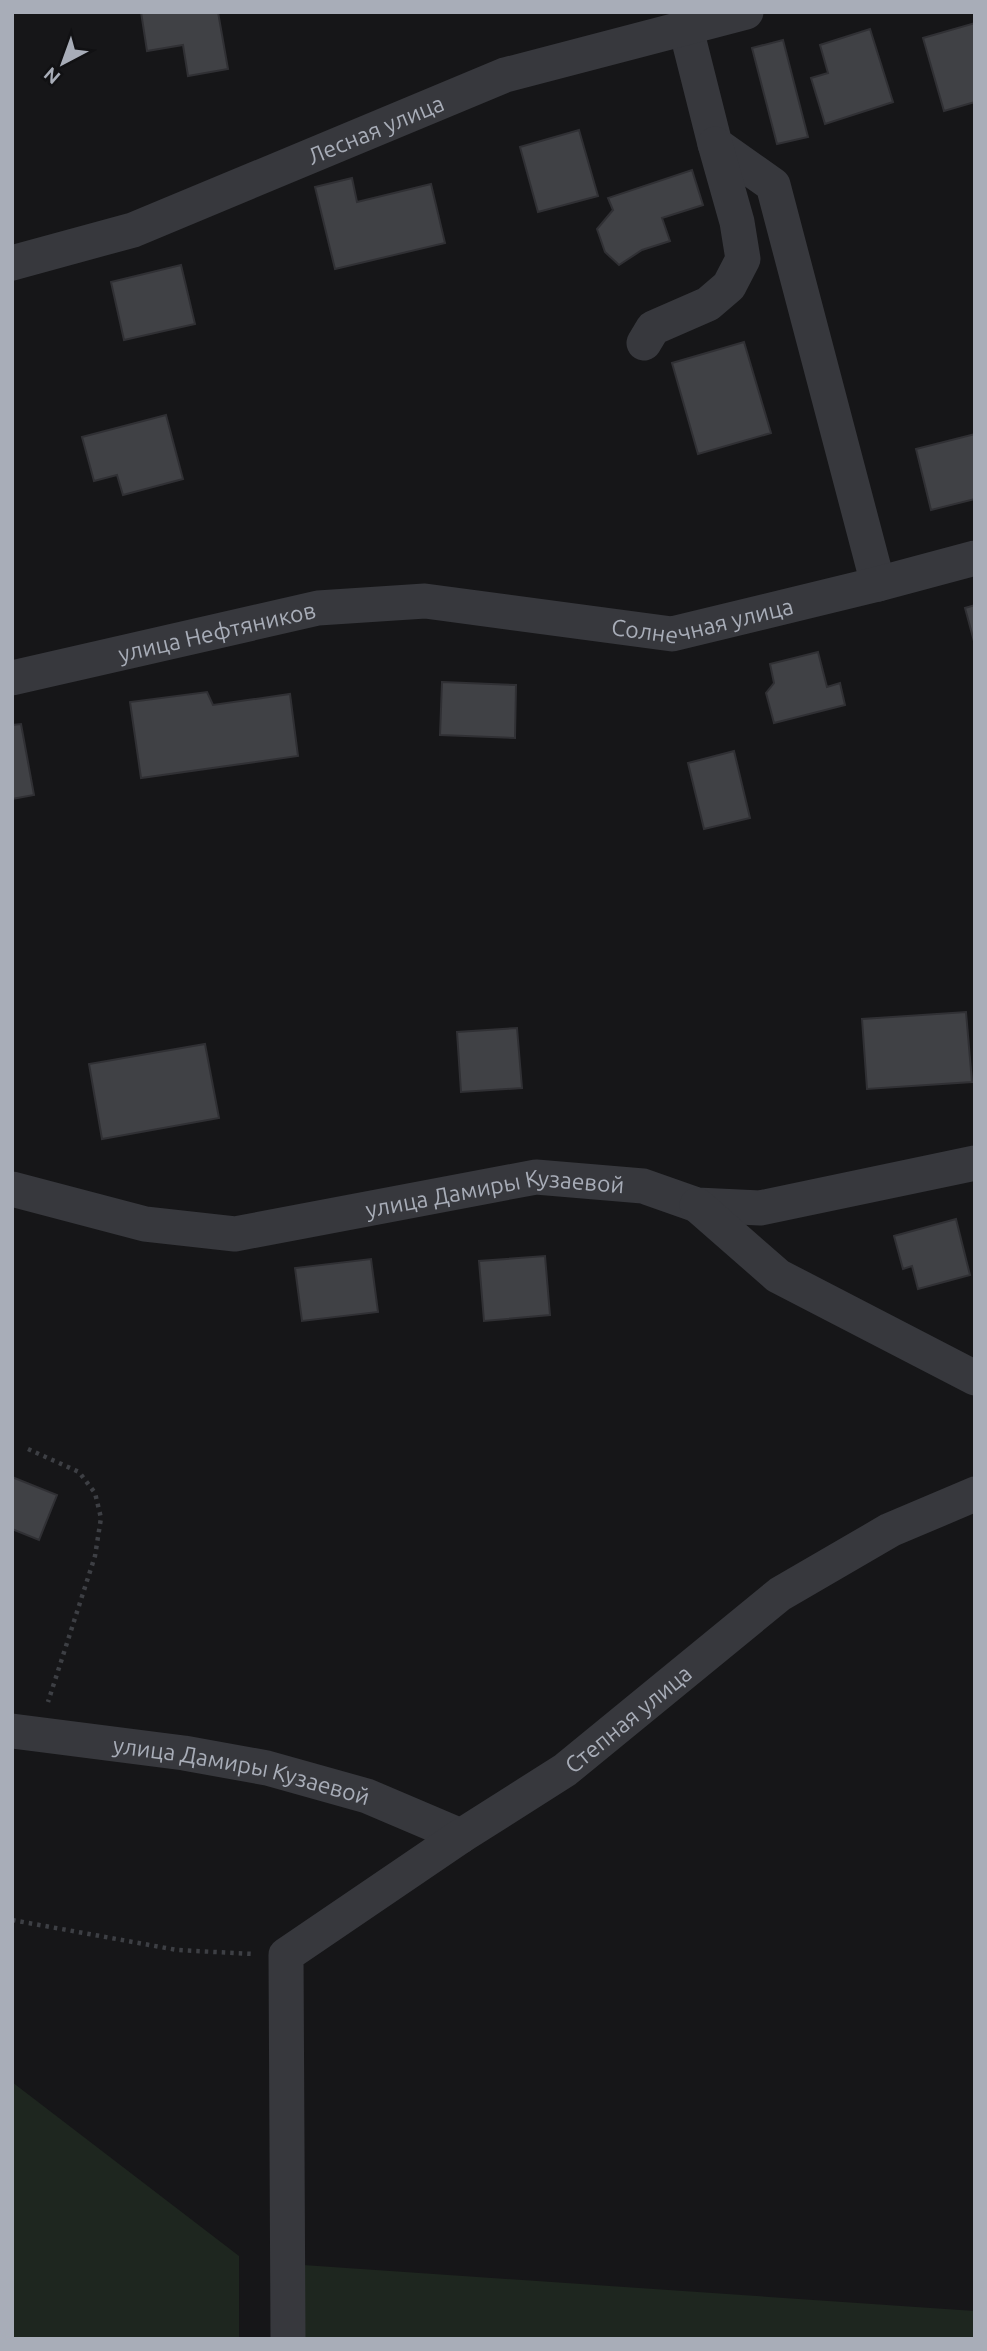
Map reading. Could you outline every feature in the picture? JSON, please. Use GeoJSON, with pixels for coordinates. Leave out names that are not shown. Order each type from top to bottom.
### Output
{"type":"FeatureCollection","features":[{"type":"Feature","properties":{"kind":"street","name":"Лесная улица"},"geometry":{"type":"LineString","coordinates":[[12,263],[134,230],[505,75],[746,12]]}},
{"type":"Feature","properties":{"kind":"street"},"geometry":{"type":"LineString","coordinates":[[643,343],[653,328],[708,304],[719,295],[729,286],[743,259],[737,222],[686,29]]}},
{"type":"Feature","properties":{"kind":"street"},"geometry":{"type":"LineString","coordinates":[[715,144],[773,185],[878,584]]}},
{"type":"Feature","properties":{"kind":"street","name":"Солнечная улица"},"geometry":{"type":"LineString","coordinates":[[425,601],[672,634],[975,558]]}},
{"type":"Feature","properties":{"kind":"street","name":"улица Нефтяников"},"geometry":{"type":"LineString","coordinates":[[12,678],[318,608],[425,601]]}},
{"type":"Feature","properties":{"kind":"street","name":"улица Дамиры Кузаевой"},"geometry":{"type":"LineString","coordinates":[[12,1189],[145,1224],[235,1234],[536,1177],[643,1186],[697,1205],[760,1208],[975,1163]]}},
{"type":"Feature","properties":{"kind":"street"},"geometry":{"type":"LineString","coordinates":[[697,1205],[778,1276],[975,1378]]}},
{"type":"Feature","properties":{"kind":"street","name":"Степная улица"},"geometry":{"type":"LineString","coordinates":[[286,1955],[461,1836],[565,1770],[780,1594],[890,1530],[975,1494]]}},
{"type":"Feature","properties":{"kind":"street","name":"улица Дамиры Кузаевой"},"geometry":{"type":"LineString","coordinates":[[25,1732],[184,1753],[267,1768],[367,1796],[461,1836]]}},
{"type":"Feature","properties":{"kind":"street"},"geometry":{"type":"LineString","coordinates":[[286,1955],[288,2339]]}},
{"type":"Feature","properties":{"kind":"path"},"geometry":{"type":"LineString","coordinates":[[25,1732],[95,1556],[101,1518],[95,1493],[79,1472],[28,1449]]}},
{"type":"Feature","properties":{"kind":"path"},"geometry":{"type":"LineString","coordinates":[[12,1920],[177,1950],[286,1955]]}},
{"type":"Feature","properties":{"kind":"shaded area"},"geometry":{"type":"Polygon","coordinates":[[[12,2082],[239,2256],[239,2339],[12,2339],[12,2082]]]}},
{"type":"Feature","properties":{"kind":"shaded area"},"geometry":{"type":"Polygon","coordinates":[[[274,2263],[975,2311],[975,2339],[278,2339],[274,2263]]]}},
{"type":"Feature","properties":{"kind":"building"},"geometry":{"type":"Polygon","coordinates":[[[141,12],[218,12],[228,69],[188,76],[183,45],[147,51],[141,12]]]}},
{"type":"Feature","properties":{"kind":"building"},"geometry":{"type":"Polygon","coordinates":[[[975,23],[975,102],[944,111],[923,38],[975,23]]]}},
{"type":"Feature","properties":{"kind":"building"},"geometry":{"type":"Polygon","coordinates":[[[870,29],[893,102],[825,124],[811,78],[828,73],[820,45],[870,29]]]}},
{"type":"Feature","properties":{"kind":"building"},"geometry":{"type":"Polygon","coordinates":[[[783,40],[808,137],[777,144],[752,48],[783,40]]]}},
{"type":"Feature","properties":{"kind":"building"},"geometry":{"type":"Polygon","coordinates":[[[579,130],[598,196],[538,212],[520,147],[579,130]]]}},
{"type":"Feature","properties":{"kind":"building"},"geometry":{"type":"Polygon","coordinates":[[[692,170],[703,205],[662,218],[670,241],[642,250],[619,265],[605,252],[597,229],[613,210],[608,198],[692,170]]]}},
{"type":"Feature","properties":{"kind":"building"},"geometry":{"type":"Polygon","coordinates":[[[352,178],[357,202],[431,184],[445,243],[335,269],[315,187],[352,178]]]}},
{"type":"Feature","properties":{"kind":"building"},"geometry":{"type":"Polygon","coordinates":[[[181,265],[195,324],[124,340],[111,282],[181,265]]]}},
{"type":"Feature","properties":{"kind":"building"},"geometry":{"type":"Polygon","coordinates":[[[744,342],[771,433],[698,454],[672,363],[744,342]]]}},
{"type":"Feature","properties":{"kind":"building"},"geometry":{"type":"Polygon","coordinates":[[[166,415],[183,479],[123,495],[117,475],[94,481],[82,437],[166,415]]]}},
{"type":"Feature","properties":{"kind":"building"},"geometry":{"type":"Polygon","coordinates":[[[975,434],[975,499],[931,510],[916,449],[975,434]]]}},
{"type":"Feature","properties":{"kind":"building"},"geometry":{"type":"Polygon","coordinates":[[[975,605],[975,645],[965,608],[975,605]]]}},
{"type":"Feature","properties":{"kind":"building"},"geometry":{"type":"Polygon","coordinates":[[[818,652],[827,687],[840,683],[845,705],[774,723],[766,693],[774,683],[770,664],[818,652]]]}},
{"type":"Feature","properties":{"kind":"building"},"geometry":{"type":"Polygon","coordinates":[[[442,682],[516,685],[515,738],[440,735],[442,682]]]}},
{"type":"Feature","properties":{"kind":"building"},"geometry":{"type":"Polygon","coordinates":[[[207,692],[213,705],[290,694],[298,756],[141,778],[130,702],[207,692]]]}},
{"type":"Feature","properties":{"kind":"building"},"geometry":{"type":"Polygon","coordinates":[[[21,724],[34,795],[12,799],[12,725],[21,724]]]}},
{"type":"Feature","properties":{"kind":"building"},"geometry":{"type":"Polygon","coordinates":[[[734,751],[750,818],[704,829],[688,763],[734,751]]]}},
{"type":"Feature","properties":{"kind":"building"},"geometry":{"type":"Polygon","coordinates":[[[966,1012],[972,1082],[867,1089],[862,1019],[966,1012]]]}},
{"type":"Feature","properties":{"kind":"building"},"geometry":{"type":"Polygon","coordinates":[[[517,1028],[522,1088],[461,1092],[457,1032],[517,1028]]]}},
{"type":"Feature","properties":{"kind":"building"},"geometry":{"type":"Polygon","coordinates":[[[205,1044],[219,1118],[102,1139],[89,1064],[205,1044]]]}},
{"type":"Feature","properties":{"kind":"building"},"geometry":{"type":"Polygon","coordinates":[[[956,1219],[970,1275],[918,1289],[912,1266],[903,1269],[894,1236],[956,1219]]]}},
{"type":"Feature","properties":{"kind":"building"},"geometry":{"type":"Polygon","coordinates":[[[545,1256],[550,1315],[484,1321],[479,1261],[545,1256]]]}},
{"type":"Feature","properties":{"kind":"building"},"geometry":{"type":"Polygon","coordinates":[[[371,1259],[378,1312],[302,1321],[295,1268],[371,1259]]]}},
{"type":"Feature","properties":{"kind":"building"},"geometry":{"type":"Polygon","coordinates":[[[12,1477],[57,1495],[39,1540],[12,1529],[12,1477]]]}}]}
